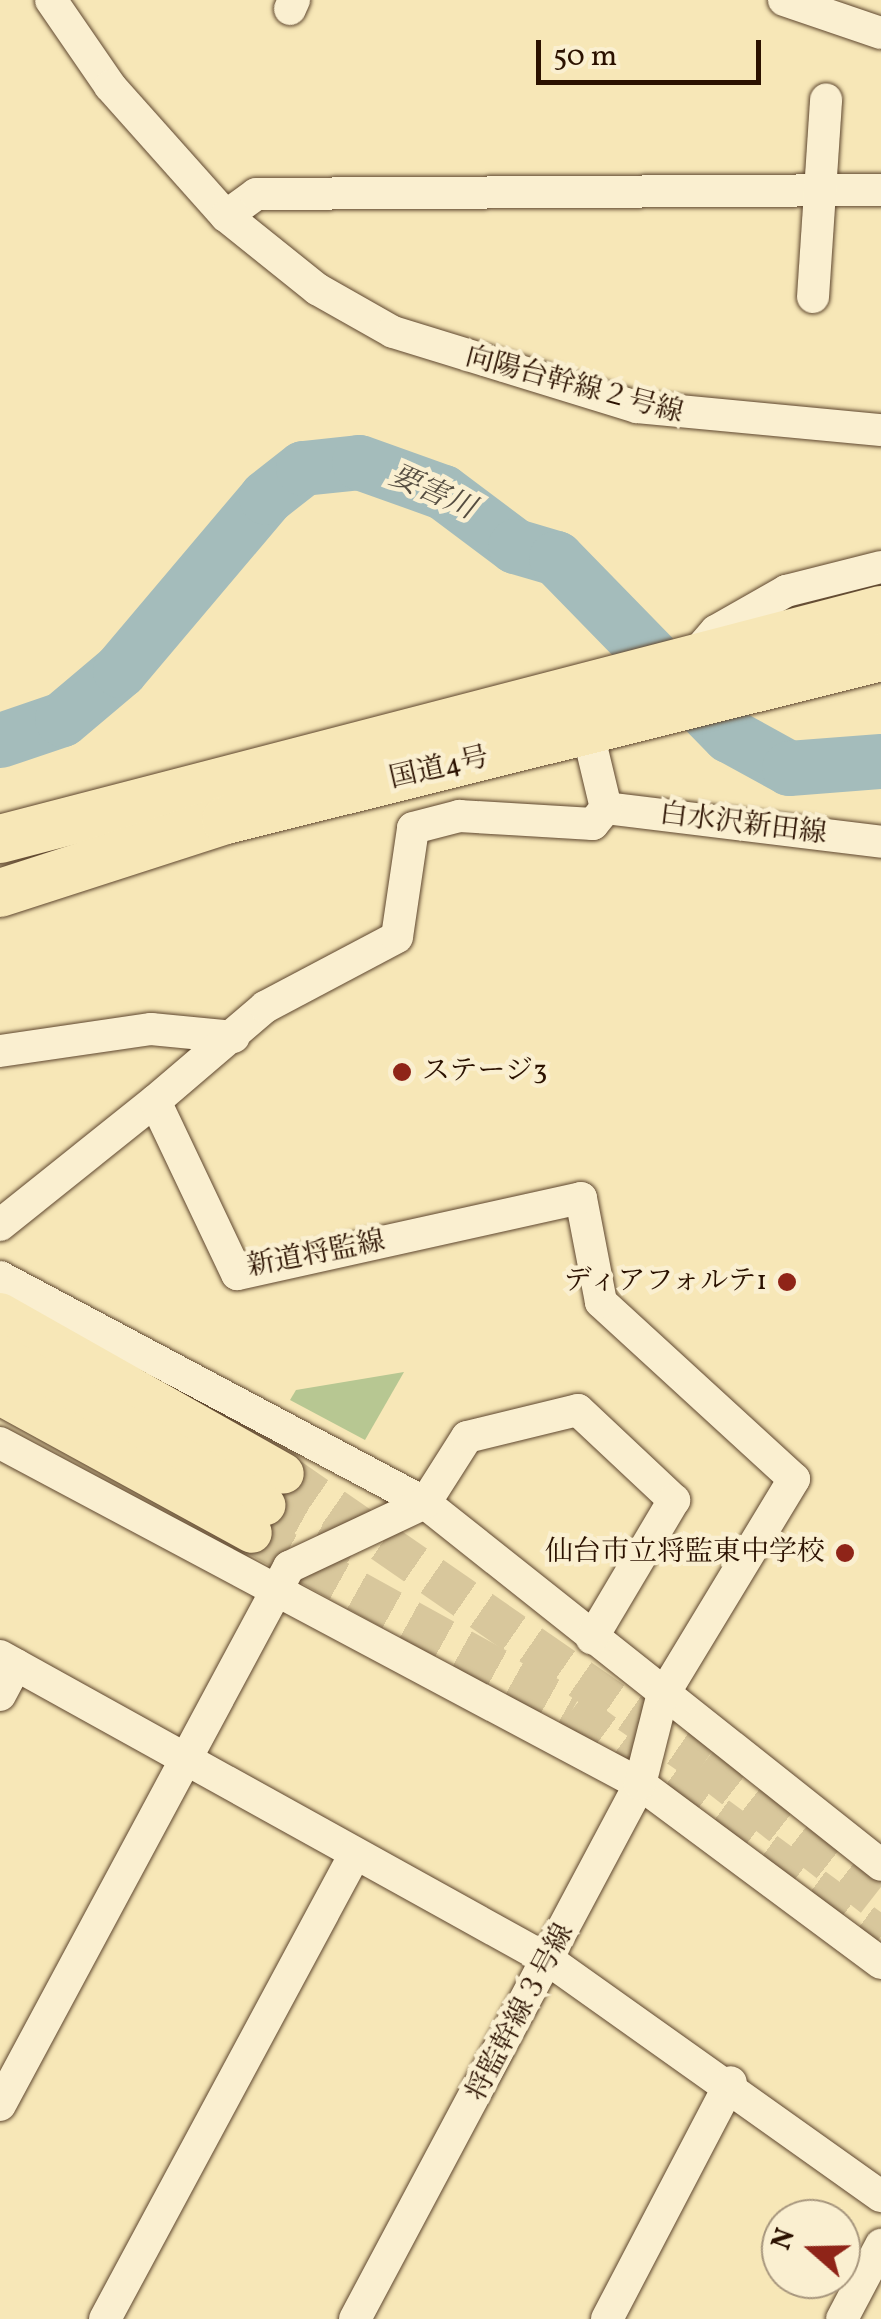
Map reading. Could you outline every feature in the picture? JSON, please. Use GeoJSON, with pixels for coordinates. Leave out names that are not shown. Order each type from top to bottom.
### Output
{"type":"FeatureCollection","features":[{"type":"Feature","properties":{"kind":"highway","name":"国道4号"},"geometry":{"type":"LineString","coordinates":[[0,839],[881,610]]}},
{"type":"Feature","properties":{"kind":"highway","name":"国道4号"},"geometry":{"type":"LineString","coordinates":[[0,893],[226,820],[636,722],[881,657]]}},
{"type":"Feature","properties":{"kind":"main road"},"geometry":{"type":"LineString","coordinates":[[0,1313],[106,1373],[267,1504]]}},
{"type":"Feature","properties":{"kind":"main road"},"geometry":{"type":"LineString","coordinates":[[0,1355],[267,1504]]}},
{"type":"Feature","properties":{"kind":"main road"},"geometry":{"type":"LineString","coordinates":[[0,1395],[267,1504]]}},
{"type":"Feature","properties":{"kind":"street","name":"向陽台幹線２号線"},"geometry":{"type":"LineString","coordinates":[[50,0],[110,86],[226,216],[332,298],[504,373],[709,420],[881,430]]}},
{"type":"Feature","properties":{"kind":"street"},"geometry":{"type":"LineString","coordinates":[[784,0],[881,33]]}},
{"type":"Feature","properties":{"kind":"street"},"geometry":{"type":"LineString","coordinates":[[813,297],[826,99]]}},
{"type":"Feature","properties":{"kind":"street"},"geometry":{"type":"LineString","coordinates":[[226,216],[256,194],[881,190]]}},
{"type":"Feature","properties":{"kind":"street"},"geometry":{"type":"LineString","coordinates":[[692,659],[716,631],[786,591],[881,567]]}},
{"type":"Feature","properties":{"kind":"street"},"geometry":{"type":"LineString","coordinates":[[0,1225],[234,1038],[265,1007],[397,936],[414,828],[459,816],[593,824],[606,808],[588,733]]}},
{"type":"Feature","properties":{"kind":"street","name":"白水沢新田線"},"geometry":{"type":"LineString","coordinates":[[606,808],[881,842]]}},
{"type":"Feature","properties":{"kind":"street"},"geometry":{"type":"LineString","coordinates":[[0,1051],[151,1029],[234,1038]]}},
{"type":"Feature","properties":{"kind":"street","name":"新道将監線"},"geometry":{"type":"LineString","coordinates":[[155,1101],[237,1274],[581,1198],[601,1302],[794,1479],[662,1697]]}},
{"type":"Feature","properties":{"kind":"street"},"geometry":{"type":"LineString","coordinates":[[0,1277],[424,1504],[662,1697],[881,1865]]}},
{"type":"Feature","properties":{"kind":"street"},"geometry":{"type":"LineString","coordinates":[[0,2105],[288,1567],[424,1504],[467,1437],[578,1410],[674,1500],[592,1638]]}},
{"type":"Feature","properties":{"kind":"street"},"geometry":{"type":"LineString","coordinates":[[0,1443],[640,1784],[881,1964]]}},
{"type":"Feature","properties":{"kind":"street"},"geometry":{"type":"LineString","coordinates":[[0,1695],[8,1661],[354,1856],[550,1961],[731,2082],[881,2196]]}},
{"type":"Feature","properties":{"kind":"street","name":"将監幹線３号線"},"geometry":{"type":"LineString","coordinates":[[355,2319],[550,1961],[640,1784],[662,1697]]}},
{"type":"Feature","properties":{"kind":"street"},"geometry":{"type":"LineString","coordinates":[[105,2319],[354,1856]]}},
{"type":"Feature","properties":{"kind":"street"},"geometry":{"type":"LineString","coordinates":[[607,2319],[731,2082]]}},
{"type":"Feature","properties":{"kind":"street"},"geometry":{"type":"LineString","coordinates":[[842,2319],[881,2245]]}},
{"type":"Feature","properties":{"kind":"green space"},"geometry":{"type":"Polygon","coordinates":[[[404,1372],[365,1440],[290,1400],[296,1390],[404,1372]]]}},
{"type":"Feature","properties":{"kind":"waterway","name":"要害川"},"geometry":{"type":"LineString","coordinates":[[0,740],[62,719],[120,670],[266,497],[303,468],[359,462],[443,492],[515,546],[556,558],[729,735],[789,768],[881,761]]}},
{"type":"Feature","properties":{"kind":"tunnel"},"geometry":{"type":"LineString","coordinates":[[284,1474],[703,1764],[873,1897]]}},
{"type":"Feature","properties":{"kind":"tunnel"},"geometry":{"type":"LineString","coordinates":[[265,1505],[366,1561]]}},
{"type":"Feature","properties":{"kind":"tunnel"},"geometry":{"type":"LineString","coordinates":[[252,1533],[572,1710],[881,1937]]}},
{"type":"Feature","properties":{"kind":"place","name":"ステージ3"},"geometry":{"type":"Point","coordinates":[402,1072]}},
{"type":"Feature","properties":{"kind":"place","name":"ディアフォルテ1"},"geometry":{"type":"Point","coordinates":[787,1282]}},
{"type":"Feature","properties":{"kind":"place","name":"仙台市立将監東中学校"},"geometry":{"type":"Point","coordinates":[845,1553]}}]}
